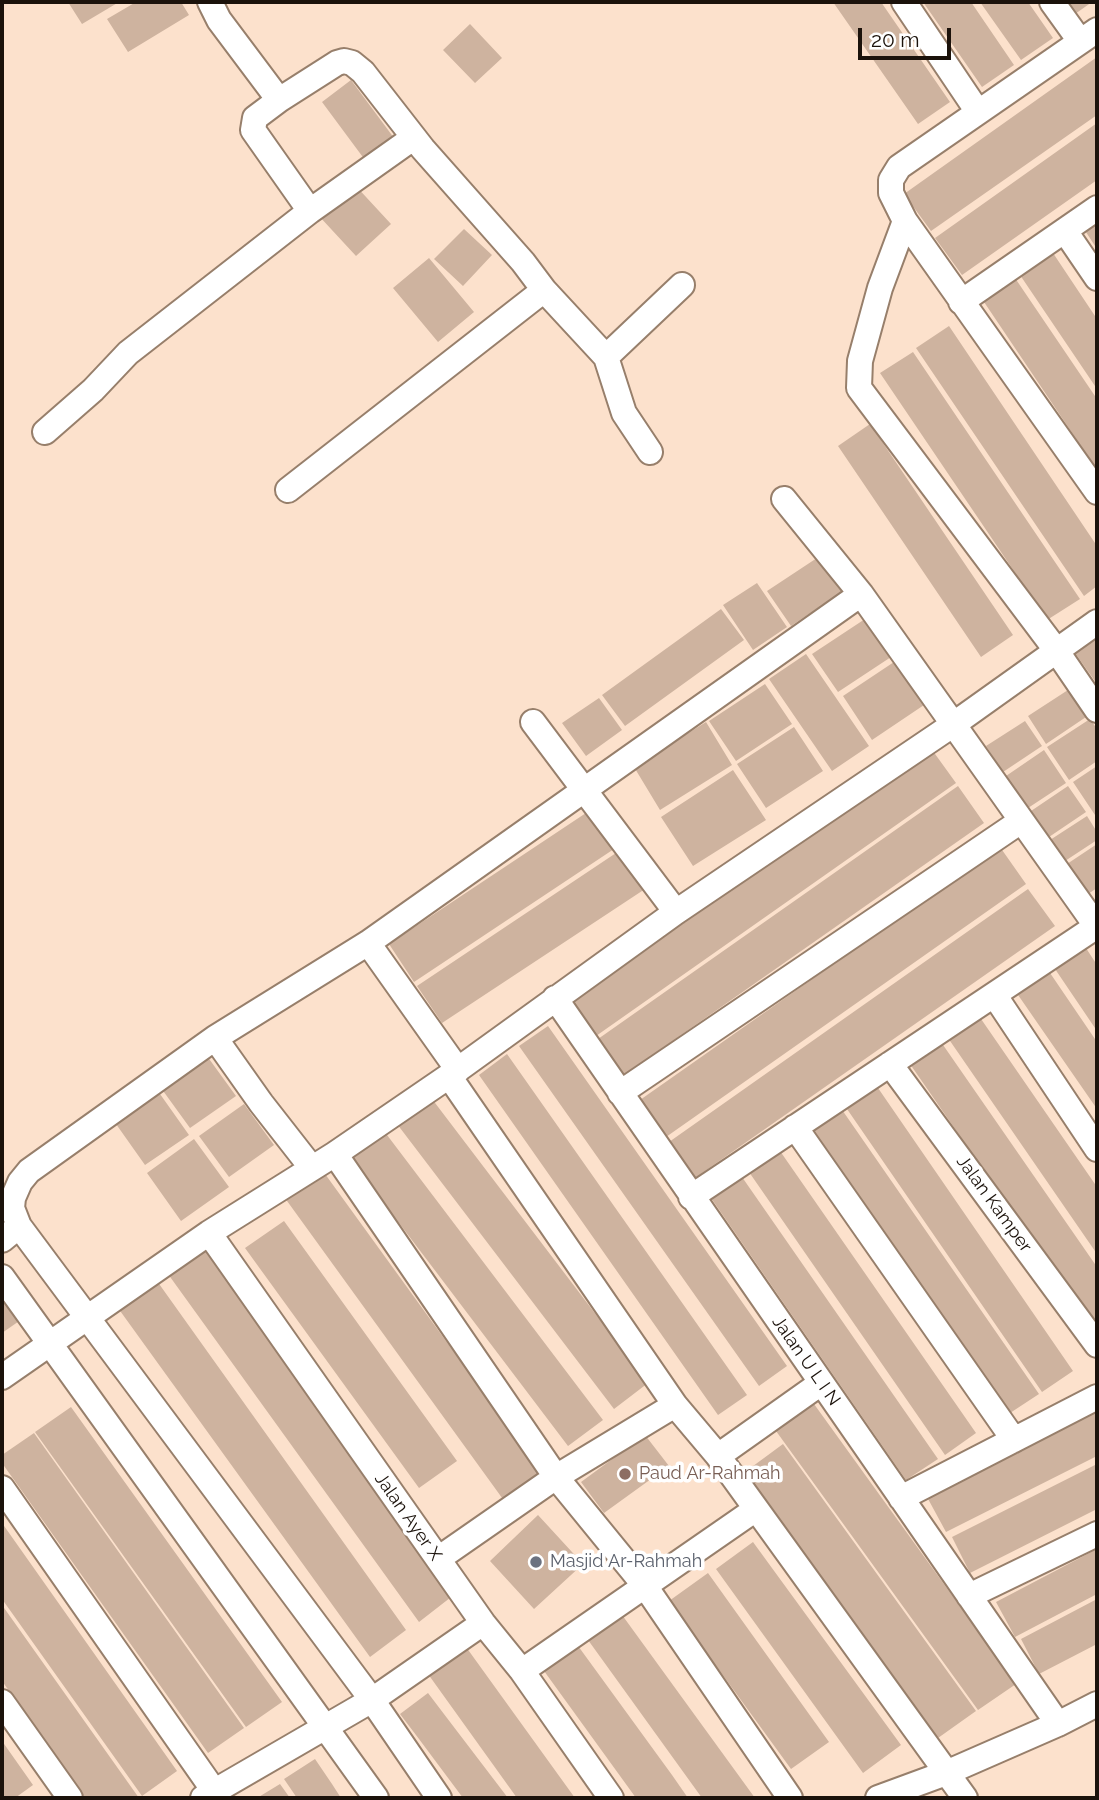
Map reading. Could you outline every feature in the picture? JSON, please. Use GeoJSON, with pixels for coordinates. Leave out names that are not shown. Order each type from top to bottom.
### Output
{"type":"FeatureCollection","features":[{"type":"Feature","properties":{"kind":"street"},"geometry":{"type":"LineString","coordinates":[[210,2],[219,20],[279,100]]}},
{"type":"Feature","properties":{"kind":"street"},"geometry":{"type":"LineString","coordinates":[[904,2],[978,112]]}},
{"type":"Feature","properties":{"kind":"street"},"geometry":{"type":"LineString","coordinates":[[1052,2],[1089,36],[899,167],[891,180],[891,193],[905,221],[1097,492]]}},
{"type":"Feature","properties":{"kind":"street"},"geometry":{"type":"LineString","coordinates":[[310,211],[253,130],[255,118],[337,63],[352,63],[370,81],[414,138],[523,262],[544,290],[606,356],[624,413],[650,452]]}},
{"type":"Feature","properties":{"kind":"street"},"geometry":{"type":"LineString","coordinates":[[46,432],[93,390],[128,353],[310,211],[414,138]]}},
{"type":"Feature","properties":{"kind":"street"},"geometry":{"type":"LineString","coordinates":[[961,302],[1097,208]]}},
{"type":"Feature","properties":{"kind":"street"},"geometry":{"type":"LineString","coordinates":[[905,221],[880,288],[860,361],[859,388],[1056,650],[1097,710]]}},
{"type":"Feature","properties":{"kind":"street"},"geometry":{"type":"LineString","coordinates":[[1065,231],[1097,278]]}},
{"type":"Feature","properties":{"kind":"street"},"geometry":{"type":"LineString","coordinates":[[606,356],[682,285]]}},
{"type":"Feature","properties":{"kind":"street"},"geometry":{"type":"LineString","coordinates":[[288,489],[544,290]]}},
{"type":"Feature","properties":{"kind":"street"},"geometry":{"type":"LineString","coordinates":[[691,1197],[1097,927],[861,594],[784,499]]}},
{"type":"Feature","properties":{"kind":"street"},"geometry":{"type":"LineString","coordinates":[[439,1798],[372,1700],[88,1319],[10,1233],[13,1198],[20,1182],[29,1171],[215,1038],[368,943],[861,594]]}},
{"type":"Feature","properties":{"kind":"street"},"geometry":{"type":"LineString","coordinates":[[2,1377],[209,1234],[335,1154],[454,1073],[676,912],[954,724],[1097,622]]}},
{"type":"Feature","properties":{"kind":"street"},"geometry":{"type":"LineString","coordinates":[[533,722],[676,912]]}},
{"type":"Feature","properties":{"kind":"street"},"geometry":{"type":"LineString","coordinates":[[620,1093],[1021,821]]}},
{"type":"Feature","properties":{"kind":"street"},"geometry":{"type":"LineString","coordinates":[[368,943],[675,1405],[718,1456],[965,1798]]}},
{"type":"Feature","properties":{"kind":"street"},"geometry":{"type":"LineString","coordinates":[[995,996],[1097,1149]]}},
{"type":"Feature","properties":{"kind":"street","name":"Jalan U L I N"},"geometry":{"type":"LineString","coordinates":[[555,998],[1058,1724]]}},
{"type":"Feature","properties":{"kind":"street"},"geometry":{"type":"LineString","coordinates":[[215,1038],[311,1167]]}},
{"type":"Feature","properties":{"kind":"street","name":"Jalan Kamper"},"geometry":{"type":"LineString","coordinates":[[890,1064],[1097,1345]]}},
{"type":"Feature","properties":{"kind":"street"},"geometry":{"type":"LineString","coordinates":[[795,1128],[1014,1440]]}},
{"type":"Feature","properties":{"kind":"street"},"geometry":{"type":"LineString","coordinates":[[335,1154],[556,1477],[645,1586],[790,1798]]}},
{"type":"Feature","properties":{"kind":"street","name":"Jalan Ayer X"},"geometry":{"type":"LineString","coordinates":[[209,1234],[483,1623],[522,1671],[611,1798]]}},
{"type":"Feature","properties":{"kind":"street"},"geometry":{"type":"LineString","coordinates":[[2,1277],[376,1798]]}},
{"type":"Feature","properties":{"kind":"street"},"geometry":{"type":"LineString","coordinates":[[718,1456],[821,1383]]}},
{"type":"Feature","properties":{"kind":"street"},"geometry":{"type":"LineString","coordinates":[[901,1498],[1097,1397]]}},
{"type":"Feature","properties":{"kind":"street"},"geometry":{"type":"LineString","coordinates":[[438,1559],[556,1477],[675,1405]]}},
{"type":"Feature","properties":{"kind":"street"},"geometry":{"type":"LineString","coordinates":[[2,1488],[212,1796],[372,1700],[483,1623]]}},
{"type":"Feature","properties":{"kind":"street"},"geometry":{"type":"LineString","coordinates":[[522,1671],[756,1509]]}},
{"type":"Feature","properties":{"kind":"street"},"geometry":{"type":"LineString","coordinates":[[969,1596],[1097,1534]]}},
{"type":"Feature","properties":{"kind":"street"},"geometry":{"type":"LineString","coordinates":[[2,1702],[68,1798]]}},
{"type":"Feature","properties":{"kind":"street"},"geometry":{"type":"LineString","coordinates":[[878,1798],[946,1773],[1097,1704]]}},
{"type":"Feature","properties":{"kind":"building"},"geometry":{"type":"Polygon","coordinates":[[[68,2],[119,2],[82,24],[68,2]]]}},
{"type":"Feature","properties":{"kind":"building"},"geometry":{"type":"Polygon","coordinates":[[[136,2],[181,2],[189,15],[128,52],[107,19],[136,2]]]}},
{"type":"Feature","properties":{"kind":"building"},"geometry":{"type":"Polygon","coordinates":[[[833,2],[881,2],[950,102],[918,124],[833,2]]]}},
{"type":"Feature","properties":{"kind":"building"},"geometry":{"type":"Polygon","coordinates":[[[923,2],[971,2],[1014,65],[982,87],[923,2]]]}},
{"type":"Feature","properties":{"kind":"building"},"geometry":{"type":"Polygon","coordinates":[[[980,2],[1028,2],[1053,38],[1021,60],[980,2]]]}},
{"type":"Feature","properties":{"kind":"building"},"geometry":{"type":"Polygon","coordinates":[[[1066,2],[1092,2],[1075,14],[1066,2]]]}},
{"type":"Feature","properties":{"kind":"building"},"geometry":{"type":"Polygon","coordinates":[[[470,24],[502,58],[475,83],[443,50],[470,24]]]}},
{"type":"Feature","properties":{"kind":"building"},"geometry":{"type":"Polygon","coordinates":[[[1097,57],[1097,115],[931,231],[904,194],[1097,57]]]}},
{"type":"Feature","properties":{"kind":"building"},"geometry":{"type":"Polygon","coordinates":[[[351,80],[394,138],[365,160],[322,102],[351,80]]]}},
{"type":"Feature","properties":{"kind":"building"},"geometry":{"type":"Polygon","coordinates":[[[1097,123],[1097,180],[962,275],[935,238],[1097,123]]]}},
{"type":"Feature","properties":{"kind":"building"},"geometry":{"type":"Polygon","coordinates":[[[354,184],[391,224],[356,256],[319,216],[354,184]]]}},
{"type":"Feature","properties":{"kind":"building"},"geometry":{"type":"Polygon","coordinates":[[[1097,215],[1097,249],[1082,226],[1097,215]]]}},
{"type":"Feature","properties":{"kind":"building"},"geometry":{"type":"Polygon","coordinates":[[[464,229],[492,255],[463,286],[434,259],[464,229]]]}},
{"type":"Feature","properties":{"kind":"building"},"geometry":{"type":"Polygon","coordinates":[[[1053,253],[1097,319],[1097,389],[1020,275],[1053,253]]]}},
{"type":"Feature","properties":{"kind":"building"},"geometry":{"type":"Polygon","coordinates":[[[429,258],[474,312],[438,342],[393,288],[429,258]]]}},
{"type":"Feature","properties":{"kind":"building"},"geometry":{"type":"Polygon","coordinates":[[[1015,278],[1097,399],[1097,470],[982,299],[1015,278]]]}},
{"type":"Feature","properties":{"kind":"building"},"geometry":{"type":"Polygon","coordinates":[[[949,326],[1097,546],[1097,586],[1084,596],[916,348],[949,326]]]}},
{"type":"Feature","properties":{"kind":"building"},"geometry":{"type":"Polygon","coordinates":[[[913,352],[1080,599],[1047,620],[880,373],[913,352]]]}},
{"type":"Feature","properties":{"kind":"building"},"geometry":{"type":"Polygon","coordinates":[[[870,424],[1013,635],[981,657],[838,446],[870,424]]]}},
{"type":"Feature","properties":{"kind":"building"},"geometry":{"type":"Polygon","coordinates":[[[820,556],[843,591],[791,626],[767,591],[820,556]]]}},
{"type":"Feature","properties":{"kind":"building"},"geometry":{"type":"Polygon","coordinates":[[[757,583],[787,627],[753,650],[723,605],[757,583]]]}},
{"type":"Feature","properties":{"kind":"building"},"geometry":{"type":"Polygon","coordinates":[[[721,609],[744,640],[625,726],[602,695],[721,609]]]}},
{"type":"Feature","properties":{"kind":"building"},"geometry":{"type":"Polygon","coordinates":[[[865,619],[891,657],[838,692],[812,654],[865,619]]]}},
{"type":"Feature","properties":{"kind":"building"},"geometry":{"type":"Polygon","coordinates":[[[1097,627],[1097,684],[1070,646],[1097,627]]]}},
{"type":"Feature","properties":{"kind":"building"},"geometry":{"type":"Polygon","coordinates":[[[806,654],[869,746],[832,771],[769,679],[806,654]]]}},
{"type":"Feature","properties":{"kind":"building"},"geometry":{"type":"Polygon","coordinates":[[[894,662],[924,705],[872,740],[843,696],[894,662]]]}},
{"type":"Feature","properties":{"kind":"building"},"geometry":{"type":"Polygon","coordinates":[[[765,684],[792,724],[736,761],[709,721],[765,684]]]}},
{"type":"Feature","properties":{"kind":"building"},"geometry":{"type":"Polygon","coordinates":[[[1068,690],[1086,717],[1046,744],[1028,716],[1068,690]]]}},
{"type":"Feature","properties":{"kind":"building"},"geometry":{"type":"Polygon","coordinates":[[[599,698],[622,730],[586,756],[562,723],[599,698]]]}},
{"type":"Feature","properties":{"kind":"building"},"geometry":{"type":"Polygon","coordinates":[[[1090,719],[1097,729],[1097,761],[1069,780],[1047,747],[1090,719]]]}},
{"type":"Feature","properties":{"kind":"building"},"geometry":{"type":"Polygon","coordinates":[[[1025,721],[1042,746],[1003,772],[986,746],[1025,721]]]}},
{"type":"Feature","properties":{"kind":"building"},"geometry":{"type":"Polygon","coordinates":[[[706,722],[732,765],[660,810],[634,767],[706,722]]]}},
{"type":"Feature","properties":{"kind":"building"},"geometry":{"type":"Polygon","coordinates":[[[794,727],[823,771],[766,808],[737,764],[794,727]]]}},
{"type":"Feature","properties":{"kind":"building"},"geometry":{"type":"Polygon","coordinates":[[[930,747],[956,783],[596,1036],[570,1000],[930,747]]]}},
{"type":"Feature","properties":{"kind":"building"},"geometry":{"type":"Polygon","coordinates":[[[1044,750],[1066,783],[1028,808],[1006,776],[1044,750]]]}},
{"type":"Feature","properties":{"kind":"building"},"geometry":{"type":"Polygon","coordinates":[[[1097,766],[1097,814],[1095,815],[1073,782],[1097,766]]]}},
{"type":"Feature","properties":{"kind":"building"},"geometry":{"type":"Polygon","coordinates":[[[733,770],[766,820],[693,866],[661,817],[733,770]]]}},
{"type":"Feature","properties":{"kind":"building"},"geometry":{"type":"Polygon","coordinates":[[[958,786],[984,823],[624,1075],[598,1039],[958,786]]]}},
{"type":"Feature","properties":{"kind":"building"},"geometry":{"type":"Polygon","coordinates":[[[1068,786],[1086,812],[1049,837],[1031,811],[1068,786]]]}},
{"type":"Feature","properties":{"kind":"building"},"geometry":{"type":"Polygon","coordinates":[[[592,809],[617,847],[414,982],[389,944],[592,809]]]}},
{"type":"Feature","properties":{"kind":"building"},"geometry":{"type":"Polygon","coordinates":[[[1087,816],[1097,832],[1097,840],[1065,861],[1050,840],[1087,816]]]}},
{"type":"Feature","properties":{"kind":"building"},"geometry":{"type":"Polygon","coordinates":[[[1097,844],[1097,888],[1088,894],[1067,864],[1097,844]]]}},
{"type":"Feature","properties":{"kind":"building"},"geometry":{"type":"Polygon","coordinates":[[[1000,847],[1026,884],[666,1137],[640,1100],[1000,847]]]}},
{"type":"Feature","properties":{"kind":"building"},"geometry":{"type":"Polygon","coordinates":[[[619,851],[645,889],[442,1023],[417,986],[619,851]]]}},
{"type":"Feature","properties":{"kind":"building"},"geometry":{"type":"Polygon","coordinates":[[[1028,889],[1055,926],[695,1178],[669,1142],[1028,889]]]}},
{"type":"Feature","properties":{"kind":"building"},"geometry":{"type":"Polygon","coordinates":[[[1084,945],[1097,965],[1097,1031],[1053,966],[1084,945]]]}},
{"type":"Feature","properties":{"kind":"building"},"geometry":{"type":"Polygon","coordinates":[[[1048,970],[1097,1042],[1097,1109],[1016,992],[1048,970]]]}},
{"type":"Feature","properties":{"kind":"building"},"geometry":{"type":"Polygon","coordinates":[[[979,1016],[1097,1187],[1097,1254],[948,1038],[979,1016]]]}},
{"type":"Feature","properties":{"kind":"building"},"geometry":{"type":"Polygon","coordinates":[[[548,1026],[787,1366],[759,1386],[519,1046],[548,1026]]]}},
{"type":"Feature","properties":{"kind":"building"},"geometry":{"type":"Polygon","coordinates":[[[941,1042],[1097,1267],[1097,1334],[910,1064],[941,1042]]]}},
{"type":"Feature","properties":{"kind":"building"},"geometry":{"type":"Polygon","coordinates":[[[507,1054],[747,1395],[718,1415],[479,1075],[507,1054]]]}},
{"type":"Feature","properties":{"kind":"building"},"geometry":{"type":"Polygon","coordinates":[[[207,1056],[236,1096],[190,1128],[161,1088],[207,1056]]]}},
{"type":"Feature","properties":{"kind":"building"},"geometry":{"type":"Polygon","coordinates":[[[878,1088],[1073,1371],[1042,1392],[847,1109],[878,1088]]]}},
{"type":"Feature","properties":{"kind":"building"},"geometry":{"type":"Polygon","coordinates":[[[160,1094],[189,1135],[145,1165],[116,1124],[160,1094]]]}},
{"type":"Feature","properties":{"kind":"building"},"geometry":{"type":"Polygon","coordinates":[[[429,1095],[648,1383],[614,1409],[394,1120],[429,1095]]]}},
{"type":"Feature","properties":{"kind":"building"},"geometry":{"type":"Polygon","coordinates":[[[244,1104],[274,1145],[229,1177],[199,1136],[244,1104]]]}},
{"type":"Feature","properties":{"kind":"building"},"geometry":{"type":"Polygon","coordinates":[[[838,1104],[1039,1394],[1007,1415],[806,1125],[838,1104]]]}},
{"type":"Feature","properties":{"kind":"building"},"geometry":{"type":"Polygon","coordinates":[[[384,1131],[603,1420],[568,1446],[349,1157],[384,1131]]]}},
{"type":"Feature","properties":{"kind":"building"},"geometry":{"type":"Polygon","coordinates":[[[194,1139],[229,1187],[181,1221],[147,1173],[194,1139]]]}},
{"type":"Feature","properties":{"kind":"building"},"geometry":{"type":"Polygon","coordinates":[[[780,1151],[976,1433],[945,1455],[749,1172],[780,1151]]]}},
{"type":"Feature","properties":{"kind":"building"},"geometry":{"type":"Polygon","coordinates":[[[320,1167],[543,1475],[505,1502],[282,1194],[320,1167]]]}},
{"type":"Feature","properties":{"kind":"building"},"geometry":{"type":"Polygon","coordinates":[[[742,1177],[938,1459],[906,1480],[711,1198],[742,1177]]]}},
{"type":"Feature","properties":{"kind":"building"},"geometry":{"type":"Polygon","coordinates":[[[284,1221],[457,1461],[419,1488],[245,1248],[284,1221]]]}},
{"type":"Feature","properties":{"kind":"building"},"geometry":{"type":"Polygon","coordinates":[[[206,1247],[455,1594],[419,1622],[168,1274],[206,1247]]]}},
{"type":"Feature","properties":{"kind":"building"},"geometry":{"type":"Polygon","coordinates":[[[157,1281],[406,1630],[370,1657],[118,1308],[157,1281]]]}},
{"type":"Feature","properties":{"kind":"building"},"geometry":{"type":"Polygon","coordinates":[[[2,1284],[25,1317],[2,1333],[2,1284]]]}},
{"type":"Feature","properties":{"kind":"building"},"geometry":{"type":"Polygon","coordinates":[[[814,1404],[1016,1684],[978,1710],[776,1431],[814,1404]]]}},
{"type":"Feature","properties":{"kind":"building"},"geometry":{"type":"Polygon","coordinates":[[[71,1407],[282,1702],[246,1727],[35,1432],[71,1407]]]}},
{"type":"Feature","properties":{"kind":"building"},"geometry":{"type":"Polygon","coordinates":[[[1097,1410],[1097,1456],[946,1532],[927,1497],[1097,1410]]]}},
{"type":"Feature","properties":{"kind":"building"},"geometry":{"type":"Polygon","coordinates":[[[34,1433],[244,1728],[208,1753],[2,1463],[2,1455],[34,1433]]]}},
{"type":"Feature","properties":{"kind":"building","name":"Paud Ar-Rahmah"},"geometry":{"type":"Polygon","coordinates":[[[645,1435],[669,1466],[604,1513],[581,1482],[645,1435]]]}},
{"type":"Feature","properties":{"kind":"building"},"geometry":{"type":"Polygon","coordinates":[[[783,1444],[976,1711],[938,1738],[745,1472],[783,1444]]]}},
{"type":"Feature","properties":{"kind":"building"},"geometry":{"type":"Polygon","coordinates":[[[1097,1464],[1097,1509],[970,1573],[952,1537],[1097,1464]]]}},
{"type":"Feature","properties":{"kind":"building","name":"Masjid Ar-Rahmah"},"geometry":{"type":"Polygon","coordinates":[[[538,1515],[583,1564],[534,1609],[490,1561],[538,1515]]]}},
{"type":"Feature","properties":{"kind":"building"},"geometry":{"type":"Polygon","coordinates":[[[2,1523],[177,1771],[142,1796],[2,1599],[2,1523]]]}},
{"type":"Feature","properties":{"kind":"building"},"geometry":{"type":"Polygon","coordinates":[[[753,1542],[901,1745],[863,1773],[716,1569],[753,1542]]]}},
{"type":"Feature","properties":{"kind":"building"},"geometry":{"type":"Polygon","coordinates":[[[1097,1549],[1097,1594],[1015,1637],[996,1602],[1097,1549]]]}},
{"type":"Feature","properties":{"kind":"building"},"geometry":{"type":"Polygon","coordinates":[[[708,1573],[829,1742],[791,1769],[669,1601],[708,1573]]]}},
{"type":"Feature","properties":{"kind":"building"},"geometry":{"type":"Polygon","coordinates":[[[1097,1599],[1097,1644],[1039,1674],[1021,1639],[1097,1599]]]}},
{"type":"Feature","properties":{"kind":"building"},"geometry":{"type":"Polygon","coordinates":[[[2,1605],[139,1798],[85,1798],[2,1681],[2,1605]]]}},
{"type":"Feature","properties":{"kind":"building"},"geometry":{"type":"Polygon","coordinates":[[[617,1608],[755,1798],[702,1798],[583,1633],[617,1608]]]}},
{"type":"Feature","properties":{"kind":"building"},"geometry":{"type":"Polygon","coordinates":[[[573,1639],[688,1798],[636,1798],[539,1664],[573,1639]]]}},
{"type":"Feature","properties":{"kind":"building"},"geometry":{"type":"Polygon","coordinates":[[[461,1640],[575,1798],[517,1798],[423,1667],[461,1640]]]}},
{"type":"Feature","properties":{"kind":"building"},"geometry":{"type":"Polygon","coordinates":[[[428,1693],[508,1798],[463,1798],[400,1714],[428,1693]]]}},
{"type":"Feature","properties":{"kind":"building"},"geometry":{"type":"Polygon","coordinates":[[[2,1741],[33,1785],[15,1798],[2,1798],[2,1741]]]}},
{"type":"Feature","properties":{"kind":"building"},"geometry":{"type":"Polygon","coordinates":[[[315,1759],[341,1798],[297,1798],[284,1779],[315,1759]]]}},
{"type":"Feature","properties":{"kind":"building"},"geometry":{"type":"Polygon","coordinates":[[[280,1784],[290,1798],[257,1798],[280,1784]]]}},
{"type":"Feature","properties":{"kind":"place","name":"Paud Ar-Rahmah"},"geometry":{"type":"Point","coordinates":[625,1474]}},
{"type":"Feature","properties":{"kind":"place","name":"Masjid Ar-Rahmah"},"geometry":{"type":"Point","coordinates":[536,1562]}}]}
